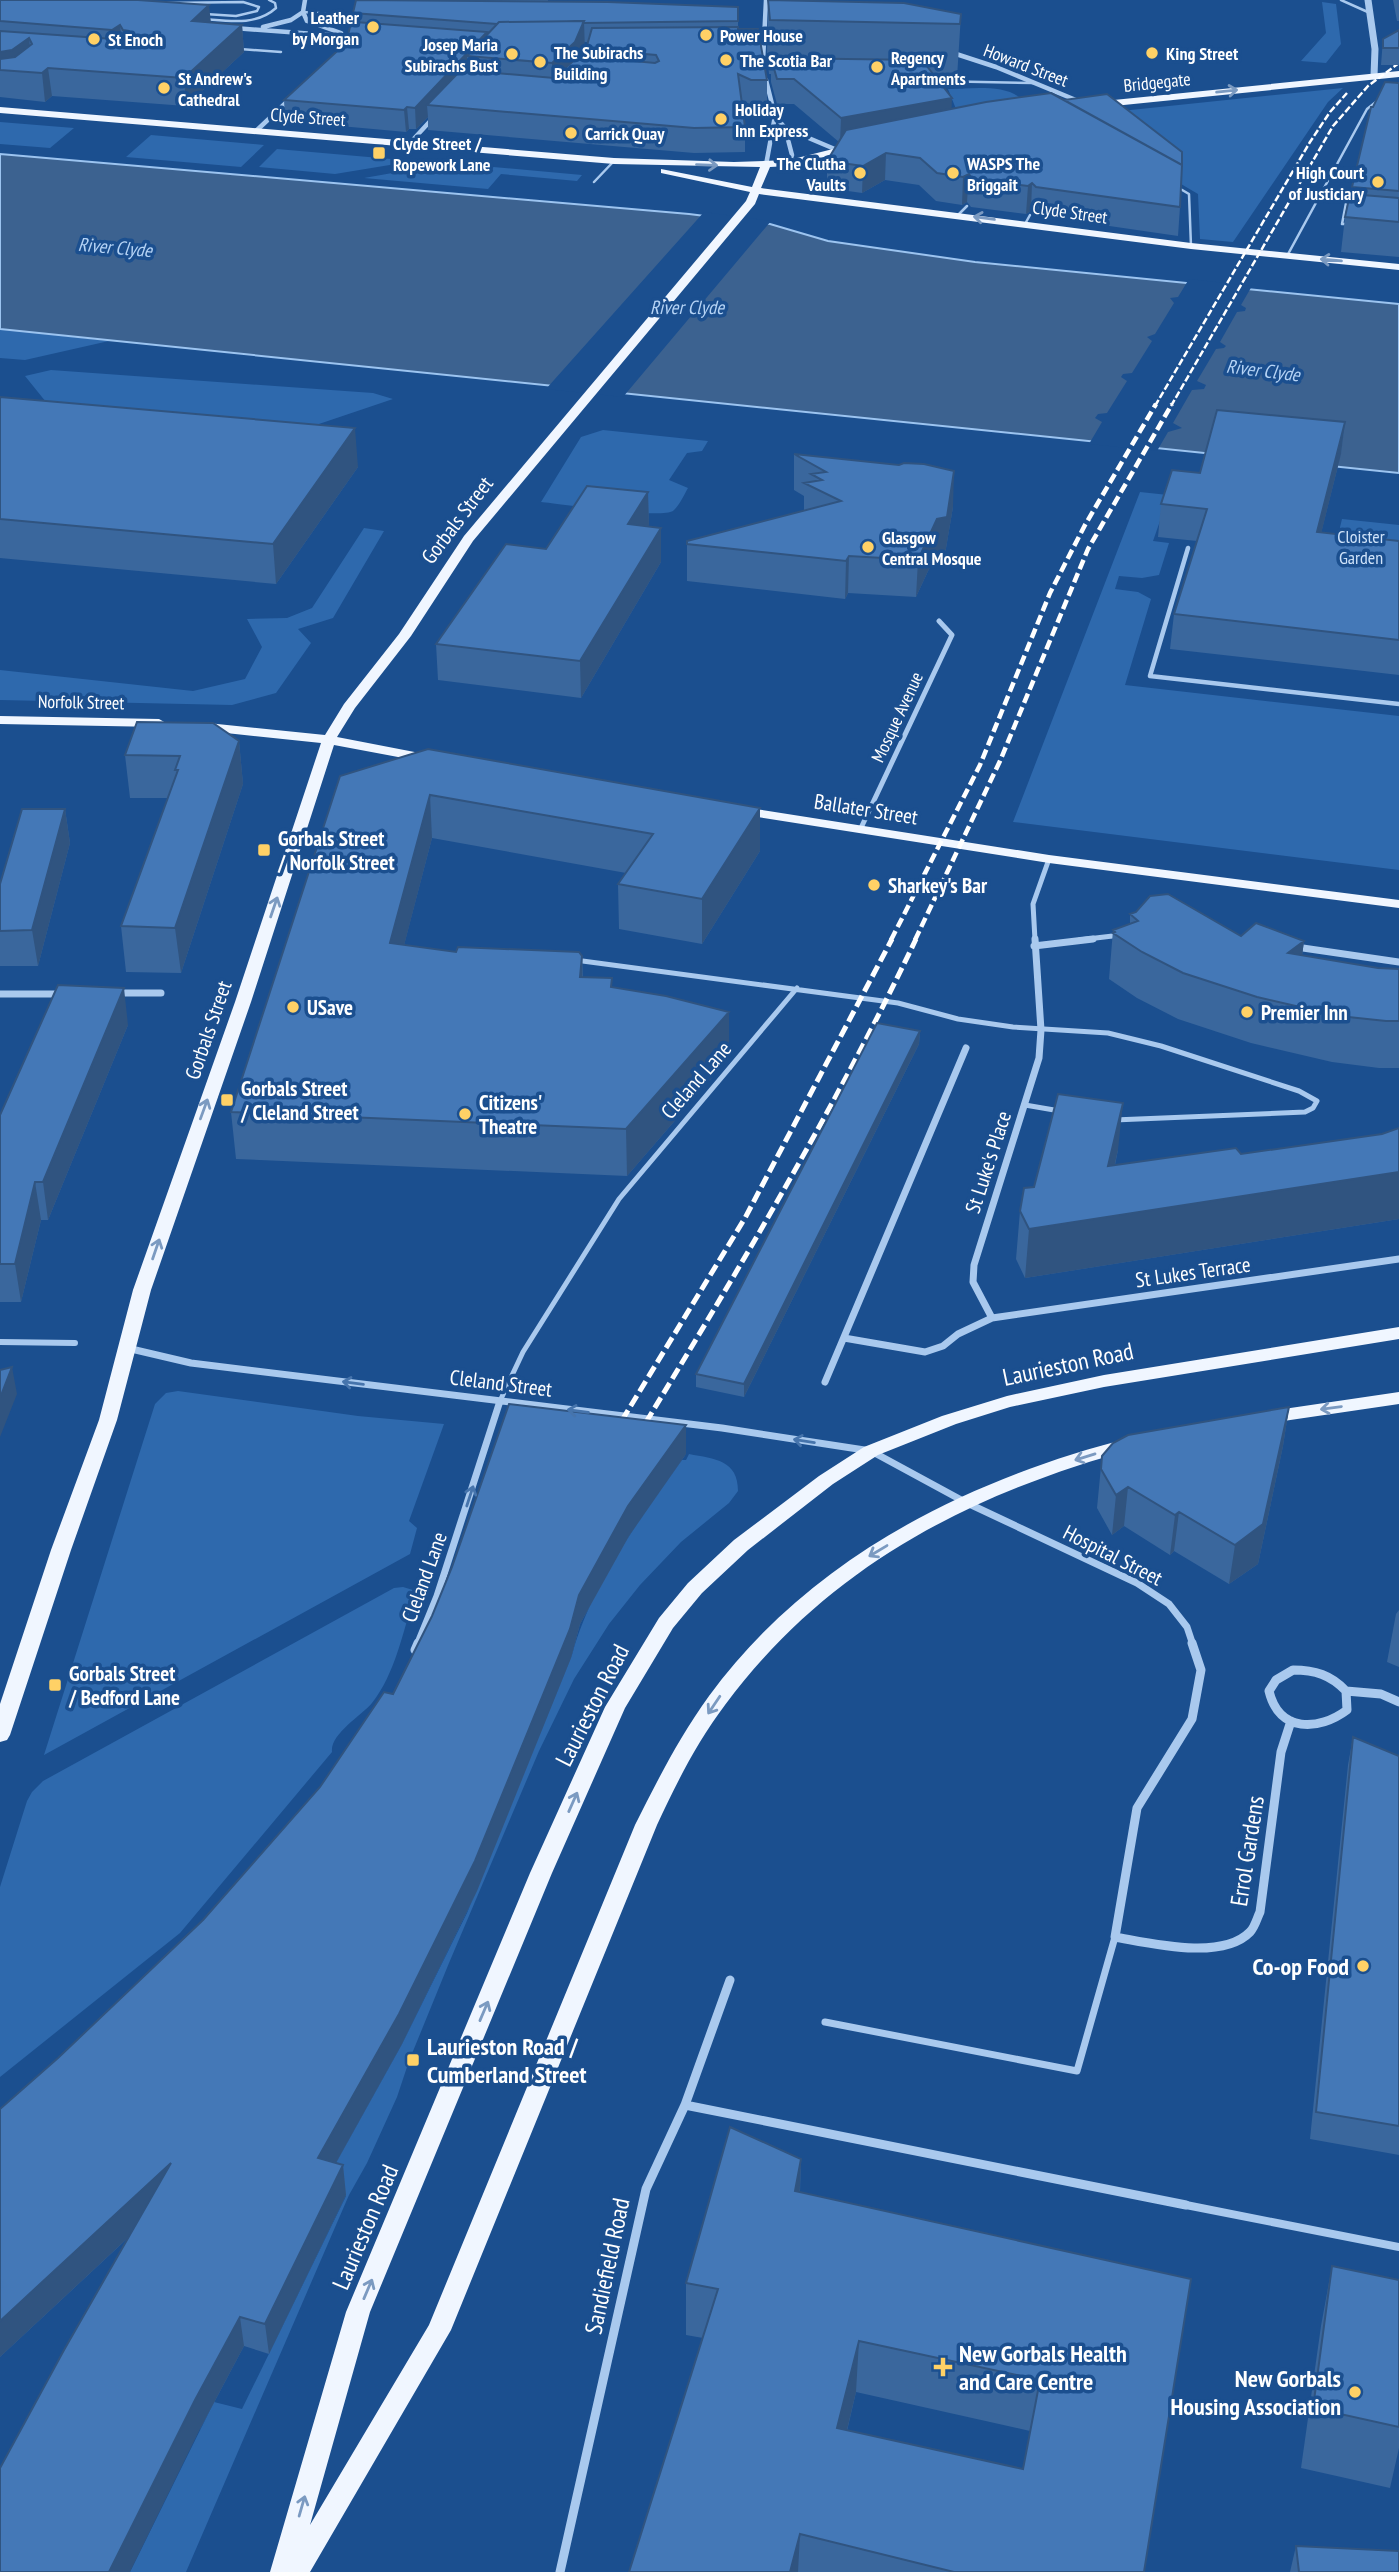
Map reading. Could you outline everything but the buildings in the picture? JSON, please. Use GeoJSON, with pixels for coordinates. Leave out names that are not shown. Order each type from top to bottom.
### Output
{"type":"FeatureCollection","features":[{"type":"Feature","properties":{"kind":"main road","name":"Bridgegate"},"geometry":{"type":"LineString","coordinates":[[1065,108],[1399,74]]}},
{"type":"Feature","properties":{"kind":"main road","name":"Clyde Street"},"geometry":{"type":"LineString","coordinates":[[0,110],[614,161],[766,165],[789,163],[837,150]]}},
{"type":"Feature","properties":{"kind":"main road"},"geometry":{"type":"LineString","coordinates":[[837,150],[869,144]]}},
{"type":"Feature","properties":{"kind":"main road","name":"Clyde Street"},"geometry":{"type":"LineString","coordinates":[[614,161],[758,191],[958,215],[1028,219],[1191,246],[1399,267]]}},
{"type":"Feature","properties":{"kind":"main road"},"geometry":{"type":"LineString","coordinates":[[758,191],[789,163]]}},
{"type":"Feature","properties":{"kind":"main road"},"geometry":{"type":"LineString","coordinates":[[758,191],[766,165]]}},
{"type":"Feature","properties":{"kind":"main road","name":"Gorbals Street"},"geometry":{"type":"LineString","coordinates":[[0,1735],[61,1550],[108,1420],[142,1290],[243,1002],[329,740],[349,707],[404,636],[468,539],[758,191]]}},
{"type":"Feature","properties":{"kind":"main road","name":"Norfolk Street"},"geometry":{"type":"LineString","coordinates":[[0,720],[174,724],[329,740]]}},
{"type":"Feature","properties":{"kind":"main road"},"geometry":{"type":"LineString","coordinates":[[329,740],[447,761]]}},
{"type":"Feature","properties":{"kind":"main road","name":"Ballater Street"},"geometry":{"type":"LineString","coordinates":[[722,807],[1049,859],[1399,904]]}},
{"type":"Feature","properties":{"kind":"main road","name":"Laurieston Road"},"geometry":{"type":"LineString","coordinates":[[284,2572],[358,2312],[536,1886],[615,1707],[666,1623],[695,1588],[758,1532],[826,1480],[871,1451],[949,1420],[1051,1391],[1399,1334]]}},
{"type":"Feature","properties":{"kind":"main road"},"geometry":{"type":"LineString","coordinates":[[1249,1421],[1399,1398]]}},
{"type":"Feature","properties":{"kind":"main road"},"geometry":{"type":"LineString","coordinates":[[296,2572],[439,2330],[646,1825],[675,1765],[718,1698],[764,1645],[852,1566],[965,1502],[1013,1480],[1118,1447],[1157,1439]]}},
{"type":"Feature","properties":{"kind":"street"},"geometry":{"type":"LineString","coordinates":[[305,0],[303,12],[312,25],[355,37]]}},
{"type":"Feature","properties":{"kind":"street"},"geometry":{"type":"LineString","coordinates":[[764,66],[762,47],[766,0]]}},
{"type":"Feature","properties":{"kind":"street"},"geometry":{"type":"LineString","coordinates":[[1368,0],[1375,49],[1374,76]]}},
{"type":"Feature","properties":{"kind":"street"},"geometry":{"type":"LineString","coordinates":[[241,29],[278,24],[303,12]]}},
{"type":"Feature","properties":{"kind":"street"},"geometry":{"type":"LineString","coordinates":[[228,28],[355,37]]}},
{"type":"Feature","properties":{"kind":"street"},"geometry":{"type":"LineString","coordinates":[[346,47],[355,37]]}},
{"type":"Feature","properties":{"kind":"street"},"geometry":{"type":"LineString","coordinates":[[762,47],[775,47]]}},
{"type":"Feature","properties":{"kind":"street","name":"Howard Street"},"geometry":{"type":"LineString","coordinates":[[939,50],[996,67],[1086,106]]}},
{"type":"Feature","properties":{"kind":"street"},"geometry":{"type":"LineString","coordinates":[[765,78],[775,116],[785,128],[792,155],[789,163]]}},
{"type":"Feature","properties":{"kind":"street"},"geometry":{"type":"LineString","coordinates":[[256,131],[297,92]]}},
{"type":"Feature","properties":{"kind":"street"},"geometry":{"type":"LineString","coordinates":[[410,143],[435,116]]}},
{"type":"Feature","properties":{"kind":"street"},"geometry":{"type":"LineString","coordinates":[[766,165],[775,116]]}},
{"type":"Feature","properties":{"kind":"street"},"geometry":{"type":"LineString","coordinates":[[785,128],[837,150]]}},
{"type":"Feature","properties":{"kind":"street","name":"Mosque Avenue"},"geometry":{"type":"LineString","coordinates":[[860,830],[953,635],[939,621]]}},
{"type":"Feature","properties":{"kind":"street","name":"St Luke's Place"},"geometry":{"type":"LineString","coordinates":[[992,1318],[973,1282],[974,1265],[1039,1058],[1041,1030],[1033,904],[1049,859]]}},
{"type":"Feature","properties":{"kind":"street"},"geometry":{"type":"LineString","coordinates":[[1034,946],[1085,942],[1132,933]]}},
{"type":"Feature","properties":{"kind":"street"},"geometry":{"type":"LineString","coordinates":[[1290,946],[1399,962]]}},
{"type":"Feature","properties":{"kind":"street"},"geometry":{"type":"LineString","coordinates":[[108,993],[161,992]]}},
{"type":"Feature","properties":{"kind":"street"},"geometry":{"type":"LineString","coordinates":[[0,994],[67,993]]}},
{"type":"Feature","properties":{"kind":"street"},"geometry":{"type":"LineString","coordinates":[[825,1382],[966,1048]]}},
{"type":"Feature","properties":{"kind":"street","name":"St Lukes Terrace"},"geometry":{"type":"LineString","coordinates":[[992,1318],[1399,1259]]}},
{"type":"Feature","properties":{"kind":"street"},"geometry":{"type":"LineString","coordinates":[[844,1338],[925,1352],[943,1346],[958,1334],[992,1318]]}},
{"type":"Feature","properties":{"kind":"street"},"geometry":{"type":"LineString","coordinates":[[0,1342],[75,1343]]}},
{"type":"Feature","properties":{"kind":"street","name":"Cleland Street"},"geometry":{"type":"LineString","coordinates":[[126,1348],[191,1363],[722,1428],[871,1451]]}},
{"type":"Feature","properties":{"kind":"street","name":"Cleland Lane"},"geometry":{"type":"LineString","coordinates":[[413,1655],[437,1596],[500,1401]]}},
{"type":"Feature","properties":{"kind":"street","name":"Hospital Street"},"geometry":{"type":"LineString","coordinates":[[871,1451],[965,1502],[1137,1583],[1169,1604],[1186,1627],[1201,1670],[1198,1694],[1192,1719],[1137,1808],[1115,1937]]}},
{"type":"Feature","properties":{"kind":"street"},"geometry":{"type":"LineString","coordinates":[[1346,1691],[1347,1710],[1331,1723],[1304,1725],[1291,1721],[1272,1706],[1268,1696],[1274,1679],[1282,1674],[1293,1670],[1318,1671],[1330,1676],[1346,1691],[1381,1694],[1399,1702]]}},
{"type":"Feature","properties":{"kind":"street","name":"Errol Gardens"},"geometry":{"type":"LineString","coordinates":[[1115,1937],[1198,1950],[1228,1943],[1250,1932],[1260,1912],[1281,1752],[1291,1721]]}},
{"type":"Feature","properties":{"kind":"street","name":"Sandiefield Road"},"geometry":{"type":"LineString","coordinates":[[560,2572],[646,2189],[685,2105],[730,1980]]}},
{"type":"Feature","properties":{"kind":"street"},"geometry":{"type":"LineString","coordinates":[[685,2105],[1399,2247]]}},
{"type":"Feature","properties":{"kind":"lane"},"geometry":{"type":"LineString","coordinates":[[196,18],[231,21],[257,18],[275,9],[275,3],[269,0]]}},
{"type":"Feature","properties":{"kind":"lane"},"geometry":{"type":"LineString","coordinates":[[1341,0],[1370,13]]}},
{"type":"Feature","properties":{"kind":"lane"},"geometry":{"type":"LineString","coordinates":[[165,3],[243,2],[259,8],[244,15],[201,14]]}},
{"type":"Feature","properties":{"kind":"lane"},"geometry":{"type":"LineString","coordinates":[[303,12],[362,16]]}},
{"type":"Feature","properties":{"kind":"lane"},"geometry":{"type":"LineString","coordinates":[[228,48],[281,52]]}},
{"type":"Feature","properties":{"kind":"lane"},"geometry":{"type":"LineString","coordinates":[[765,78],[778,78]]}},
{"type":"Feature","properties":{"kind":"lane"},"geometry":{"type":"LineString","coordinates":[[923,81],[1033,83]]}},
{"type":"Feature","properties":{"kind":"lane"},"geometry":{"type":"LineString","coordinates":[[1287,256],[1367,109],[1384,95]]}},
{"type":"Feature","properties":{"kind":"lane"},"geometry":{"type":"LineString","coordinates":[[594,182],[614,161]]}},
{"type":"Feature","properties":{"kind":"lane"},"geometry":{"type":"LineString","coordinates":[[1167,181],[1189,194],[1191,246]]}},
{"type":"Feature","properties":{"kind":"lane"},"geometry":{"type":"LineString","coordinates":[[1347,198],[1342,224],[1353,225]]}},
{"type":"Feature","properties":{"kind":"lane"},"geometry":{"type":"LineString","coordinates":[[958,215],[967,206]]}},
{"type":"Feature","properties":{"kind":"lane"},"geometry":{"type":"LineString","coordinates":[[1188,548],[1150,676],[1399,704]]}},
{"type":"Feature","properties":{"kind":"lane"},"geometry":{"type":"LineString","coordinates":[[570,961],[579,959],[797,988],[898,1003],[958,1018],[1041,1030],[1108,1033],[1161,1046],[1299,1091],[1317,1101],[1313,1108],[1305,1112],[1121,1121],[1107,1119]]}},
{"type":"Feature","properties":{"kind":"lane","name":"Cleland Lane"},"geometry":{"type":"LineString","coordinates":[[500,1401],[523,1352],[619,1199],[797,988]]}},
{"type":"Feature","properties":{"kind":"lane"},"geometry":{"type":"LineString","coordinates":[[1025,1105],[1066,1112]]}},
{"type":"Feature","properties":{"kind":"lane"},"geometry":{"type":"LineString","coordinates":[[825,2022],[1077,2071],[1115,1937]]}},
{"type":"Feature","properties":{"kind":"green space"},"geometry":{"type":"Polygon","coordinates":[[[1322,2],[1336,4],[1341,44],[1326,63],[1301,61],[1326,33],[1322,2]]]}},
{"type":"Feature","properties":{"kind":"green space"},"geometry":{"type":"Polygon","coordinates":[[[1343,88],[1328,102],[1233,242],[1200,239],[1198,194],[1181,184],[1170,158],[1121,111],[1343,88]]]}},
{"type":"Feature","properties":{"kind":"green space"},"geometry":{"type":"Polygon","coordinates":[[[948,89],[1004,90],[1019,97],[1015,101],[958,114],[948,89]]]}},
{"type":"Feature","properties":{"kind":"green space"},"geometry":{"type":"Polygon","coordinates":[[[0,122],[74,128],[50,148],[0,144],[0,122]]]}},
{"type":"Feature","properties":{"kind":"green space"},"geometry":{"type":"Polygon","coordinates":[[[151,135],[264,145],[241,167],[126,157],[151,135]]]}},
{"type":"Feature","properties":{"kind":"green space"},"geometry":{"type":"Polygon","coordinates":[[[277,149],[414,161],[335,174],[259,167],[277,149]]]}},
{"type":"Feature","properties":{"kind":"green space"},"geometry":{"type":"Polygon","coordinates":[[[449,163],[582,175],[577,181],[501,174],[488,189],[364,178],[449,163]]]}},
{"type":"Feature","properties":{"kind":"green space"},"geometry":{"type":"Polygon","coordinates":[[[0,329],[109,341],[25,360],[0,358],[0,329]]]}},
{"type":"Feature","properties":{"kind":"green space"},"geometry":{"type":"Polygon","coordinates":[[[51,370],[373,393],[393,399],[313,426],[46,402],[25,376],[51,370]]]}},
{"type":"Feature","properties":{"kind":"green space"},"geometry":{"type":"Polygon","coordinates":[[[603,430],[708,441],[702,451],[687,453],[669,480],[688,488],[673,511],[631,512],[541,502],[581,437],[603,430]]]}},
{"type":"Feature","properties":{"kind":"green space"},"geometry":{"type":"Polygon","coordinates":[[[1140,492],[1215,500],[1167,501],[1153,541],[1169,543],[1159,575],[1142,578],[1119,576],[1115,589],[1138,592],[1151,599],[1125,685],[1399,716],[1399,870],[1013,822],[1140,492]]]}},
{"type":"Feature","properties":{"kind":"green space","name":"Cloister Garden"},"geometry":{"type":"Polygon","coordinates":[[[1342,519],[1399,525],[1399,575],[1330,568],[1342,519]]]}},
{"type":"Feature","properties":{"kind":"green space"},"geometry":{"type":"Polygon","coordinates":[[[364,528],[384,531],[333,618],[298,629],[311,643],[276,693],[232,705],[0,700],[0,670],[193,691],[245,679],[262,647],[247,619],[287,618],[312,608],[364,528]]]}},
{"type":"Feature","properties":{"kind":"green space"},"geometry":{"type":"Polygon","coordinates":[[[178,1391],[358,1416],[444,1424],[409,1521],[417,1528],[410,1554],[44,1755],[155,1404],[166,1393],[178,1391]]]}},
{"type":"Feature","properties":{"kind":"green space"},"geometry":{"type":"Polygon","coordinates":[[[689,1454],[716,1460],[729,1467],[737,1481],[738,1491],[729,1503],[681,1542],[640,1585],[609,1624],[574,1679],[539,1751],[449,1963],[397,2097],[349,2195],[186,2572],[130,2572],[214,2402],[242,2409],[346,2196],[322,2188],[402,2044],[467,1913],[592,1602],[618,1553],[682,1460],[686,1460],[689,1454]]]}},
{"type":"Feature","properties":{"kind":"green space"},"geometry":{"type":"Polygon","coordinates":[[[394,1588],[413,1590],[414,1597],[387,1679],[372,1703],[336,1739],[332,1752],[180,1933],[0,2077],[0,1887],[32,1792],[43,1781],[394,1588]]]}},
{"type":"Feature","properties":{"kind":"water","name":"River Clyde"},"geometry":{"type":"Polygon","coordinates":[[[0,154],[689,214],[770,224],[828,241],[975,262],[1399,304],[1399,473],[0,329],[0,154]]]}},
{"type":"Feature","properties":{"kind":"pier"},"geometry":{"type":"Polygon","coordinates":[[[704,212],[771,221],[623,397],[546,389],[704,212]]]}},
{"type":"Feature","properties":{"kind":"pier"},"geometry":{"type":"Polygon","coordinates":[[[1189,279],[1252,286],[1241,305],[1246,308],[1245,311],[1237,312],[1220,342],[1226,346],[1216,349],[1197,381],[1206,385],[1204,389],[1192,390],[1173,423],[1182,428],[1168,432],[1157,451],[1089,444],[1102,422],[1095,418],[1098,414],[1107,413],[1127,381],[1121,377],[1123,374],[1132,373],[1152,341],[1147,337],[1155,334],[1174,303],[1170,298],[1178,297],[1189,279]]]}},
{"type":"Feature","properties":{"kind":"railway"},"geometry":{"type":"LineString","coordinates":[[1171,406],[1333,126],[1368,86],[1399,63]]}},
{"type":"Feature","properties":{"kind":"railway"},"geometry":{"type":"LineString","coordinates":[[1155,406],[1310,142],[1330,112],[1347,93]]}},
{"type":"Feature","properties":{"kind":"railway"},"geometry":{"type":"LineString","coordinates":[[891,940],[980,765],[1050,593],[1085,525],[1156,404]]}},
{"type":"Feature","properties":{"kind":"railway"},"geometry":{"type":"LineString","coordinates":[[915,940],[1000,761],[1088,549],[1172,404]]}},
{"type":"Feature","properties":{"kind":"railway"},"geometry":{"type":"LineString","coordinates":[[613,1435],[745,1218],[892,939]]}},
{"type":"Feature","properties":{"kind":"railway"},"geometry":{"type":"LineString","coordinates":[[637,1437],[818,1129],[916,939]]}},
{"type":"Feature","properties":{"kind":"place","name":"Leather by Morgan"},"geometry":{"type":"Point","coordinates":[373,27]}},
{"type":"Feature","properties":{"kind":"place","name":"Power House"},"geometry":{"type":"Point","coordinates":[706,35]}},
{"type":"Feature","properties":{"kind":"place","name":"St Enoch"},"geometry":{"type":"Point","coordinates":[94,39]}},
{"type":"Feature","properties":{"kind":"place","name":"King Street"},"geometry":{"type":"Point","coordinates":[1152,53]}},
{"type":"Feature","properties":{"kind":"place","name":"Josep Maria Subirachs Bust"},"geometry":{"type":"Point","coordinates":[512,54]}},
{"type":"Feature","properties":{"kind":"place","name":"The Scotia Bar"},"geometry":{"type":"Point","coordinates":[726,60]}},
{"type":"Feature","properties":{"kind":"place","name":"The Subirachs Building"},"geometry":{"type":"Point","coordinates":[540,62]}},
{"type":"Feature","properties":{"kind":"place","name":"Regency Apartments"},"geometry":{"type":"Point","coordinates":[877,67]}},
{"type":"Feature","properties":{"kind":"place","name":"St Andrew's Cathedral"},"geometry":{"type":"Point","coordinates":[164,88]}},
{"type":"Feature","properties":{"kind":"place","name":"Holiday Inn Express"},"geometry":{"type":"Point","coordinates":[721,119]}},
{"type":"Feature","properties":{"kind":"place","name":"Carrick Quay"},"geometry":{"type":"Point","coordinates":[571,133]}},
{"type":"Feature","properties":{"kind":"place","name":"Clyde Street / Ropework Lane"},"geometry":{"type":"Point","coordinates":[379,153]}},
{"type":"Feature","properties":{"kind":"place","name":"The Clutha Vaults"},"geometry":{"type":"Point","coordinates":[860,173]}},
{"type":"Feature","properties":{"kind":"place","name":"WASPS The Briggait"},"geometry":{"type":"Point","coordinates":[953,173]}},
{"type":"Feature","properties":{"kind":"place","name":"High Court of Justiciary"},"geometry":{"type":"Point","coordinates":[1378,182]}},
{"type":"Feature","properties":{"kind":"place","name":"Glasgow Central Mosque"},"geometry":{"type":"Point","coordinates":[868,547]}},
{"type":"Feature","properties":{"kind":"place","name":"Gorbals Street / Norfolk Street"},"geometry":{"type":"Point","coordinates":[264,850]}},
{"type":"Feature","properties":{"kind":"place","name":"Sharkey's Bar"},"geometry":{"type":"Point","coordinates":[874,885]}},
{"type":"Feature","properties":{"kind":"place","name":"USave"},"geometry":{"type":"Point","coordinates":[293,1007]}},
{"type":"Feature","properties":{"kind":"place","name":"Premier Inn"},"geometry":{"type":"Point","coordinates":[1247,1012]}},
{"type":"Feature","properties":{"kind":"place","name":"Gorbals Street / Cleland Street"},"geometry":{"type":"Point","coordinates":[227,1100]}},
{"type":"Feature","properties":{"kind":"place","name":"Citizens' Theatre"},"geometry":{"type":"Point","coordinates":[465,1114]}},
{"type":"Feature","properties":{"kind":"place","name":"Gorbals Street / Bedford Lane"},"geometry":{"type":"Point","coordinates":[55,1685]}},
{"type":"Feature","properties":{"kind":"place","name":"Co-op Food"},"geometry":{"type":"Point","coordinates":[1363,1966]}},
{"type":"Feature","properties":{"kind":"place","name":"Laurieston Road / Cumberland Street"},"geometry":{"type":"Point","coordinates":[413,2060]}},
{"type":"Feature","properties":{"kind":"place","name":"New Gorbals Health and Care Centre"},"geometry":{"type":"Point","coordinates":[943,2367]}},
{"type":"Feature","properties":{"kind":"place","name":"New Gorbals Housing Association"},"geometry":{"type":"Point","coordinates":[1355,2392]}}]}
